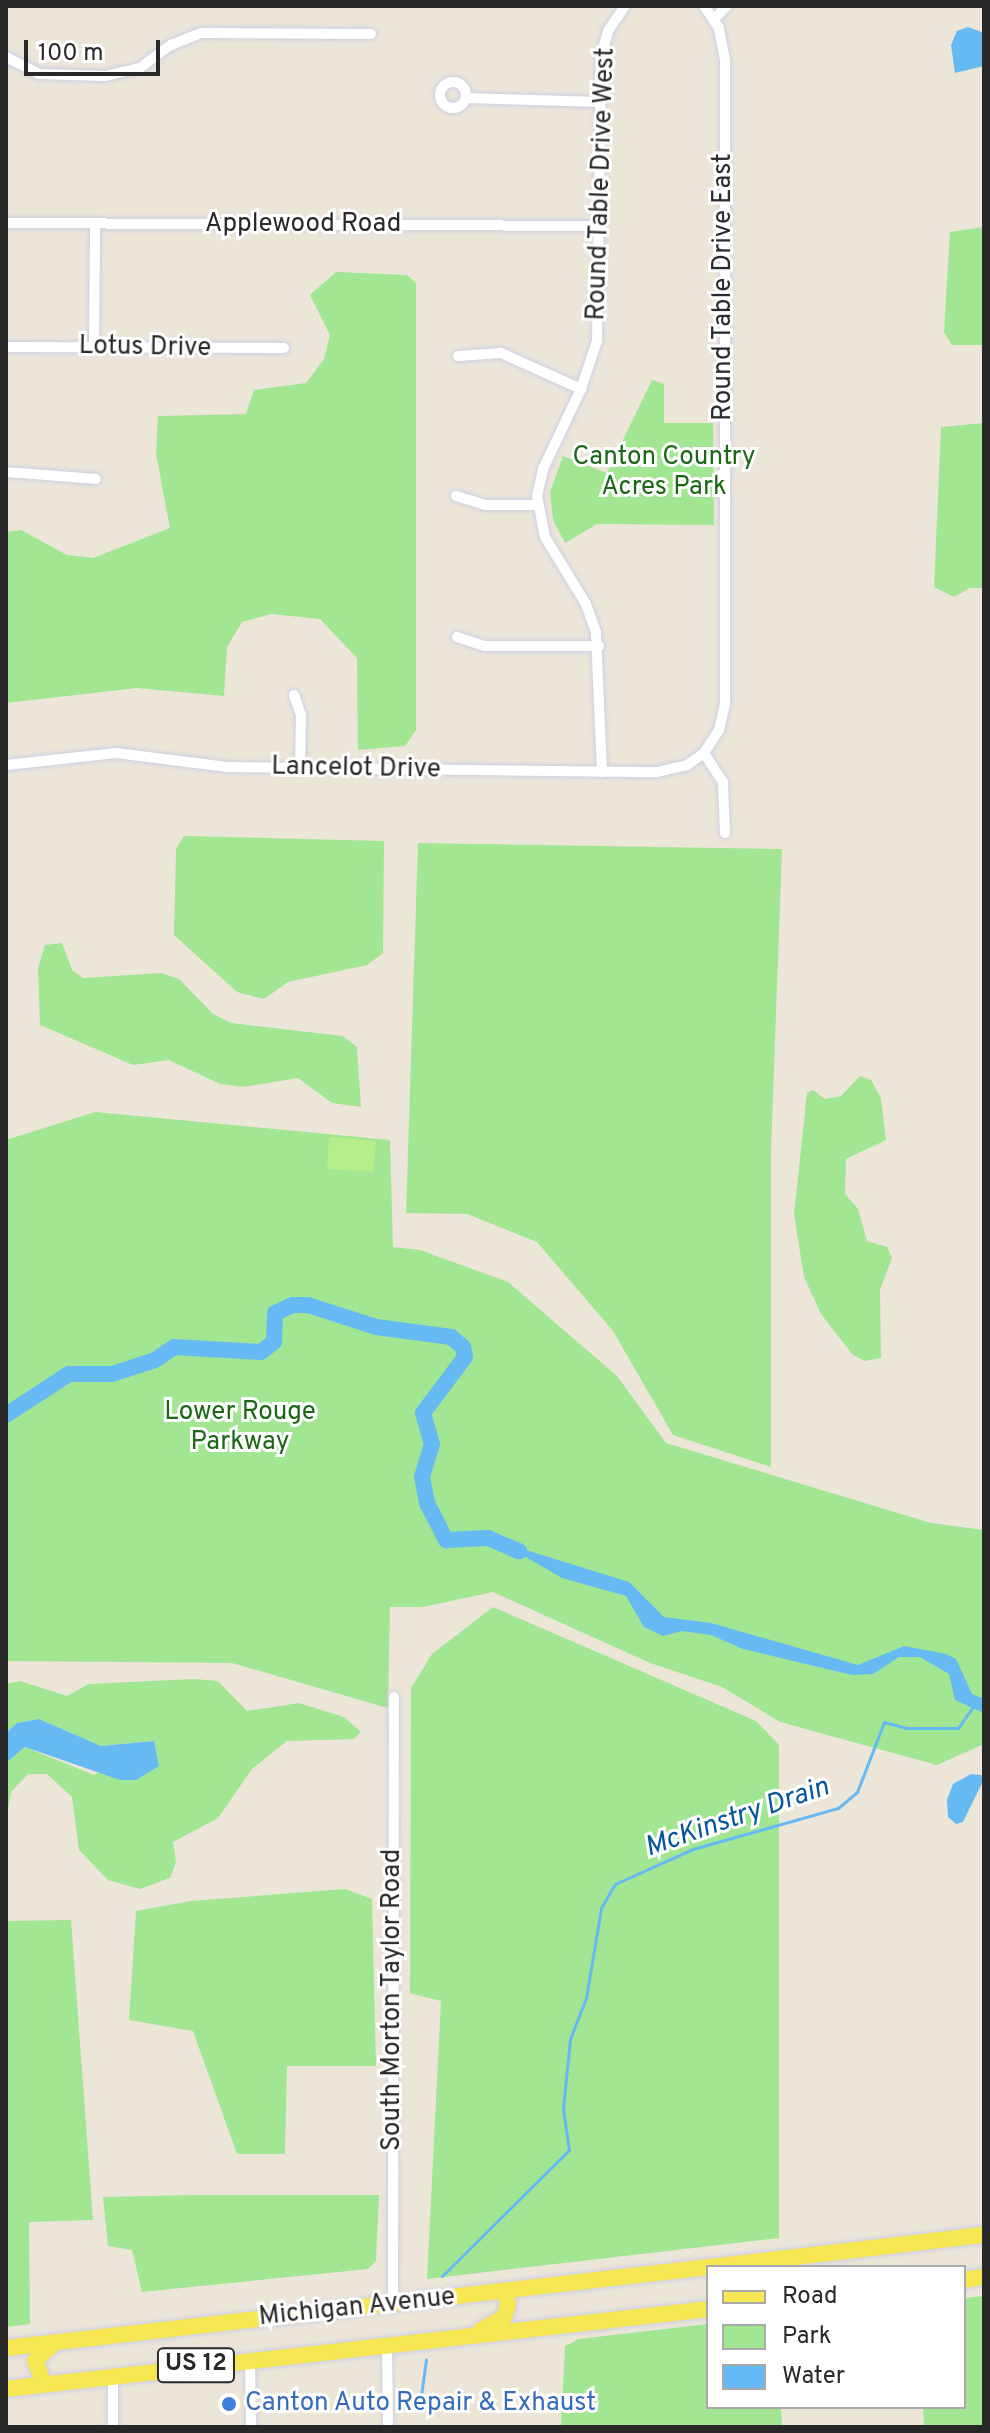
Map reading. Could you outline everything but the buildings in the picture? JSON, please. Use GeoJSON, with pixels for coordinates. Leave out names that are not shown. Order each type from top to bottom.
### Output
{"type":"FeatureCollection","features":[{"type":"Feature","properties":{"kind":"main road","name":"Michigan Avenue"},"geometry":{"type":"LineString","coordinates":[[726,2265],[984,2235]]}},
{"type":"Feature","properties":{"kind":"main road","name":"Michigan Avenue"},"geometry":{"type":"LineString","coordinates":[[6,2348],[706,2267]]}},
{"type":"Feature","properties":{"kind":"main road"},"geometry":{"type":"LineString","coordinates":[[472,2335],[504,2317],[508,2305],[505,2291]]}},
{"type":"Feature","properties":{"kind":"main road","name":"Michigan Avenue"},"geometry":{"type":"LineString","coordinates":[[6,2389],[706,2309]]}},
{"type":"Feature","properties":{"kind":"main road"},"geometry":{"type":"LineString","coordinates":[[44,2384],[35,2361],[54,2343]]}},
{"type":"Feature","properties":{"kind":"street","name":"Round Table Drive West"},"geometry":{"type":"LineString","coordinates":[[602,772],[599,646],[586,604],[545,537],[537,505],[543,469],[581,389],[599,327],[603,43],[625,6]]}},
{"type":"Feature","properties":{"kind":"street","name":"Round Table Drive East"},"geometry":{"type":"LineString","coordinates":[[704,6],[715,18],[725,60],[725,703],[719,730],[704,753]]}},
{"type":"Feature","properties":{"kind":"street"},"geometry":{"type":"LineString","coordinates":[[715,18],[727,6]]}},
{"type":"Feature","properties":{"kind":"street"},"geometry":{"type":"LineString","coordinates":[[6,57],[39,74],[105,76],[140,68],[171,45],[201,33],[371,34]]}},
{"type":"Feature","properties":{"kind":"street"},"geometry":{"type":"LineString","coordinates":[[466,98],[600,102]]}},
{"type":"Feature","properties":{"kind":"street","name":"Applewood Road"},"geometry":{"type":"LineString","coordinates":[[6,223],[600,226]]}},
{"type":"Feature","properties":{"kind":"street"},"geometry":{"type":"LineString","coordinates":[[94,348],[95,224]]}},
{"type":"Feature","properties":{"kind":"street","name":"Lotus Drive"},"geometry":{"type":"LineString","coordinates":[[6,347],[284,348]]}},
{"type":"Feature","properties":{"kind":"street"},"geometry":{"type":"LineString","coordinates":[[458,356],[508,354],[581,389]]}},
{"type":"Feature","properties":{"kind":"street"},"geometry":{"type":"LineString","coordinates":[[6,472],[96,479]]}},
{"type":"Feature","properties":{"kind":"street"},"geometry":{"type":"LineString","coordinates":[[456,496],[485,505],[537,505]]}},
{"type":"Feature","properties":{"kind":"street"},"geometry":{"type":"LineString","coordinates":[[457,637],[484,646],[599,646]]}},
{"type":"Feature","properties":{"kind":"street"},"geometry":{"type":"LineString","coordinates":[[294,695],[301,715],[300,769]]}},
{"type":"Feature","properties":{"kind":"street","name":"Lancelot Drive"},"geometry":{"type":"LineString","coordinates":[[6,765],[116,753],[227,767],[668,771],[704,753]]}},
{"type":"Feature","properties":{"kind":"street"},"geometry":{"type":"LineString","coordinates":[[704,753],[723,782],[725,833]]}},
{"type":"Feature","properties":{"kind":"street","name":"South Morton Taylor Road"},"geometry":{"type":"LineString","coordinates":[[393,2304],[394,1697]]}},
{"type":"Feature","properties":{"kind":"street"},"geometry":{"type":"LineString","coordinates":[[387,2345],[388,2427]]}},
{"type":"Feature","properties":{"kind":"street"},"geometry":{"type":"LineString","coordinates":[[250,2360],[251,2427]]}},
{"type":"Feature","properties":{"kind":"street"},"geometry":{"type":"LineString","coordinates":[[113,2375],[113,2427]]}},
{"type":"Feature","properties":{"kind":"green space"},"geometry":{"type":"Polygon","coordinates":[[[984,227],[984,345],[952,345],[944,332],[950,232],[984,227]]]}},
{"type":"Feature","properties":{"kind":"green space"},"geometry":{"type":"Polygon","coordinates":[[[336,272],[407,275],[416,283],[416,730],[405,746],[358,750],[357,658],[320,619],[271,614],[242,622],[227,647],[224,696],[137,688],[6,703],[6,532],[21,530],[67,555],[93,558],[170,528],[156,454],[158,416],[246,414],[254,390],[306,383],[324,359],[330,335],[310,295],[336,272]]]}},
{"type":"Feature","properties":{"kind":"green space","name":"Canton Country Acres Park"},"geometry":{"type":"Polygon","coordinates":[[[652,380],[664,384],[664,423],[713,423],[714,525],[597,524],[565,543],[553,520],[550,492],[563,456],[607,473],[652,380]]]}},
{"type":"Feature","properties":{"kind":"green space"},"geometry":{"type":"Polygon","coordinates":[[[984,423],[984,588],[970,588],[954,597],[934,587],[941,427],[984,423]]]}},
{"type":"Feature","properties":{"kind":"green space"},"geometry":{"type":"Polygon","coordinates":[[[184,836],[384,841],[383,953],[367,965],[288,982],[264,999],[237,992],[174,935],[176,849],[184,836]]]}},
{"type":"Feature","properties":{"kind":"green space"},"geometry":{"type":"Polygon","coordinates":[[[418,843],[782,849],[771,1153],[771,1467],[673,1435],[613,1331],[537,1242],[467,1214],[406,1213],[418,843]]]}},
{"type":"Feature","properties":{"kind":"green space"},"geometry":{"type":"Polygon","coordinates":[[[62,943],[72,970],[83,978],[161,973],[179,979],[213,1014],[231,1023],[343,1036],[357,1047],[361,1107],[332,1103],[298,1078],[244,1087],[220,1084],[169,1060],[133,1065],[40,1025],[38,968],[45,945],[62,943]]]}},
{"type":"Feature","properties":{"kind":"green space"},"geometry":{"type":"Polygon","coordinates":[[[860,1076],[871,1080],[881,1098],[886,1140],[846,1159],[845,1194],[858,1209],[867,1241],[887,1247],[892,1258],[880,1290],[881,1358],[865,1361],[853,1355],[821,1314],[804,1277],[794,1214],[807,1093],[813,1090],[825,1099],[841,1096],[860,1076]]]}},
{"type":"Feature","properties":{"kind":"green space","name":"Lower Rouge Parkway"},"geometry":{"type":"Polygon","coordinates":[[[95,1112],[390,1140],[393,1247],[420,1250],[508,1282],[617,1376],[666,1443],[931,1523],[984,1530],[984,1744],[937,1765],[780,1722],[722,1687],[650,1663],[493,1592],[423,1607],[390,1607],[388,1708],[232,1663],[6,1661],[6,1140],[95,1112]]]}},
{"type":"Feature","properties":{"kind":"green space"},"geometry":{"type":"Polygon","coordinates":[[[329,1137],[376,1141],[373,1172],[327,1169],[329,1137]]]}},
{"type":"Feature","properties":{"kind":"green space"},"geometry":{"type":"Polygon","coordinates":[[[493,1607],[756,1721],[779,1745],[779,2238],[427,2279],[441,2001],[410,1993],[411,1688],[432,1654],[493,1607]]]}},
{"type":"Feature","properties":{"kind":"green space"},"geometry":{"type":"Polygon","coordinates":[[[194,1679],[218,1681],[247,1711],[299,1703],[344,1717],[361,1732],[354,1739],[287,1741],[252,1769],[218,1818],[173,1842],[176,1862],[170,1878],[140,1889],[108,1880],[79,1850],[72,1797],[47,1774],[28,1774],[11,1792],[6,1823],[6,1763],[25,1747],[94,1775],[154,1741],[101,1746],[39,1719],[17,1723],[6,1733],[6,1684],[20,1681],[67,1696],[89,1684],[194,1679]]]}},
{"type":"Feature","properties":{"kind":"green space"},"geometry":{"type":"Polygon","coordinates":[[[345,1889],[372,1899],[376,2066],[287,2066],[285,2154],[237,2154],[193,2031],[129,2020],[136,1911],[191,1901],[345,1889]]]}},
{"type":"Feature","properties":{"kind":"green space"},"geometry":{"type":"Polygon","coordinates":[[[71,1920],[93,2220],[29,2222],[30,2324],[6,2327],[6,1921],[71,1920]]]}},
{"type":"Feature","properties":{"kind":"green space"},"geometry":{"type":"Polygon","coordinates":[[[379,2195],[376,2261],[368,2269],[142,2292],[132,2250],[108,2246],[103,2197],[379,2195]]]}},
{"type":"Feature","properties":{"kind":"green space"},"geometry":{"type":"Polygon","coordinates":[[[984,2296],[984,2427],[924,2427],[923,2409],[966,2409],[966,2298],[984,2296]]]}},
{"type":"Feature","properties":{"kind":"green space"},"geometry":{"type":"Polygon","coordinates":[[[706,2324],[706,2409],[781,2409],[782,2427],[561,2427],[565,2346],[579,2339],[706,2324]]]}},
{"type":"Feature","properties":{"kind":"water"},"geometry":{"type":"Polygon","coordinates":[[[968,27],[984,33],[984,66],[955,73],[951,45],[957,31],[968,27]]]}},
{"type":"Feature","properties":{"kind":"water"},"geometry":{"type":"Polygon","coordinates":[[[500,1542],[629,1582],[664,1617],[711,1623],[858,1665],[904,1646],[946,1654],[956,1659],[972,1694],[984,1699],[984,1713],[955,1700],[949,1674],[920,1657],[899,1657],[873,1674],[852,1675],[743,1649],[711,1635],[682,1631],[663,1636],[644,1627],[626,1596],[562,1578],[500,1542]]]}},
{"type":"Feature","properties":{"kind":"water"},"geometry":{"type":"Polygon","coordinates":[[[39,1719],[101,1746],[154,1741],[159,1766],[136,1780],[120,1780],[25,1747],[6,1763],[6,1733],[17,1723],[39,1719]]]}},
{"type":"Feature","properties":{"kind":"water"},"geometry":{"type":"Polygon","coordinates":[[[971,1774],[981,1775],[983,1781],[963,1822],[956,1824],[948,1817],[947,1800],[953,1784],[971,1774]]]}},
{"type":"Feature","properties":{"kind":"waterway"},"geometry":{"type":"LineString","coordinates":[[6,1415],[69,1374],[112,1374],[155,1360],[174,1347],[261,1352],[274,1342],[275,1313],[293,1305],[308,1305],[376,1327],[451,1337],[463,1347],[465,1357],[423,1413],[432,1444],[422,1477],[427,1503],[446,1540],[488,1538],[519,1551]]}},
{"type":"Feature","properties":{"kind":"waterway","name":"McKinstry Drain"},"geometry":{"type":"LineString","coordinates":[[442,2276],[569,2150],[563,2109],[570,2039],[586,1998],[601,1908],[615,1884],[693,1849],[838,1808],[857,1792],[884,1722],[907,1728],[958,1728],[974,1705]]}},
{"type":"Feature","properties":{"kind":"waterway","name":"McKinstry Drain"},"geometry":{"type":"LineString","coordinates":[[420,2403],[426,2359]]}},
{"type":"Feature","properties":{"kind":"place","name":"Canton Auto Repair & Exhaust"},"geometry":{"type":"Point","coordinates":[229,2404]}}]}
